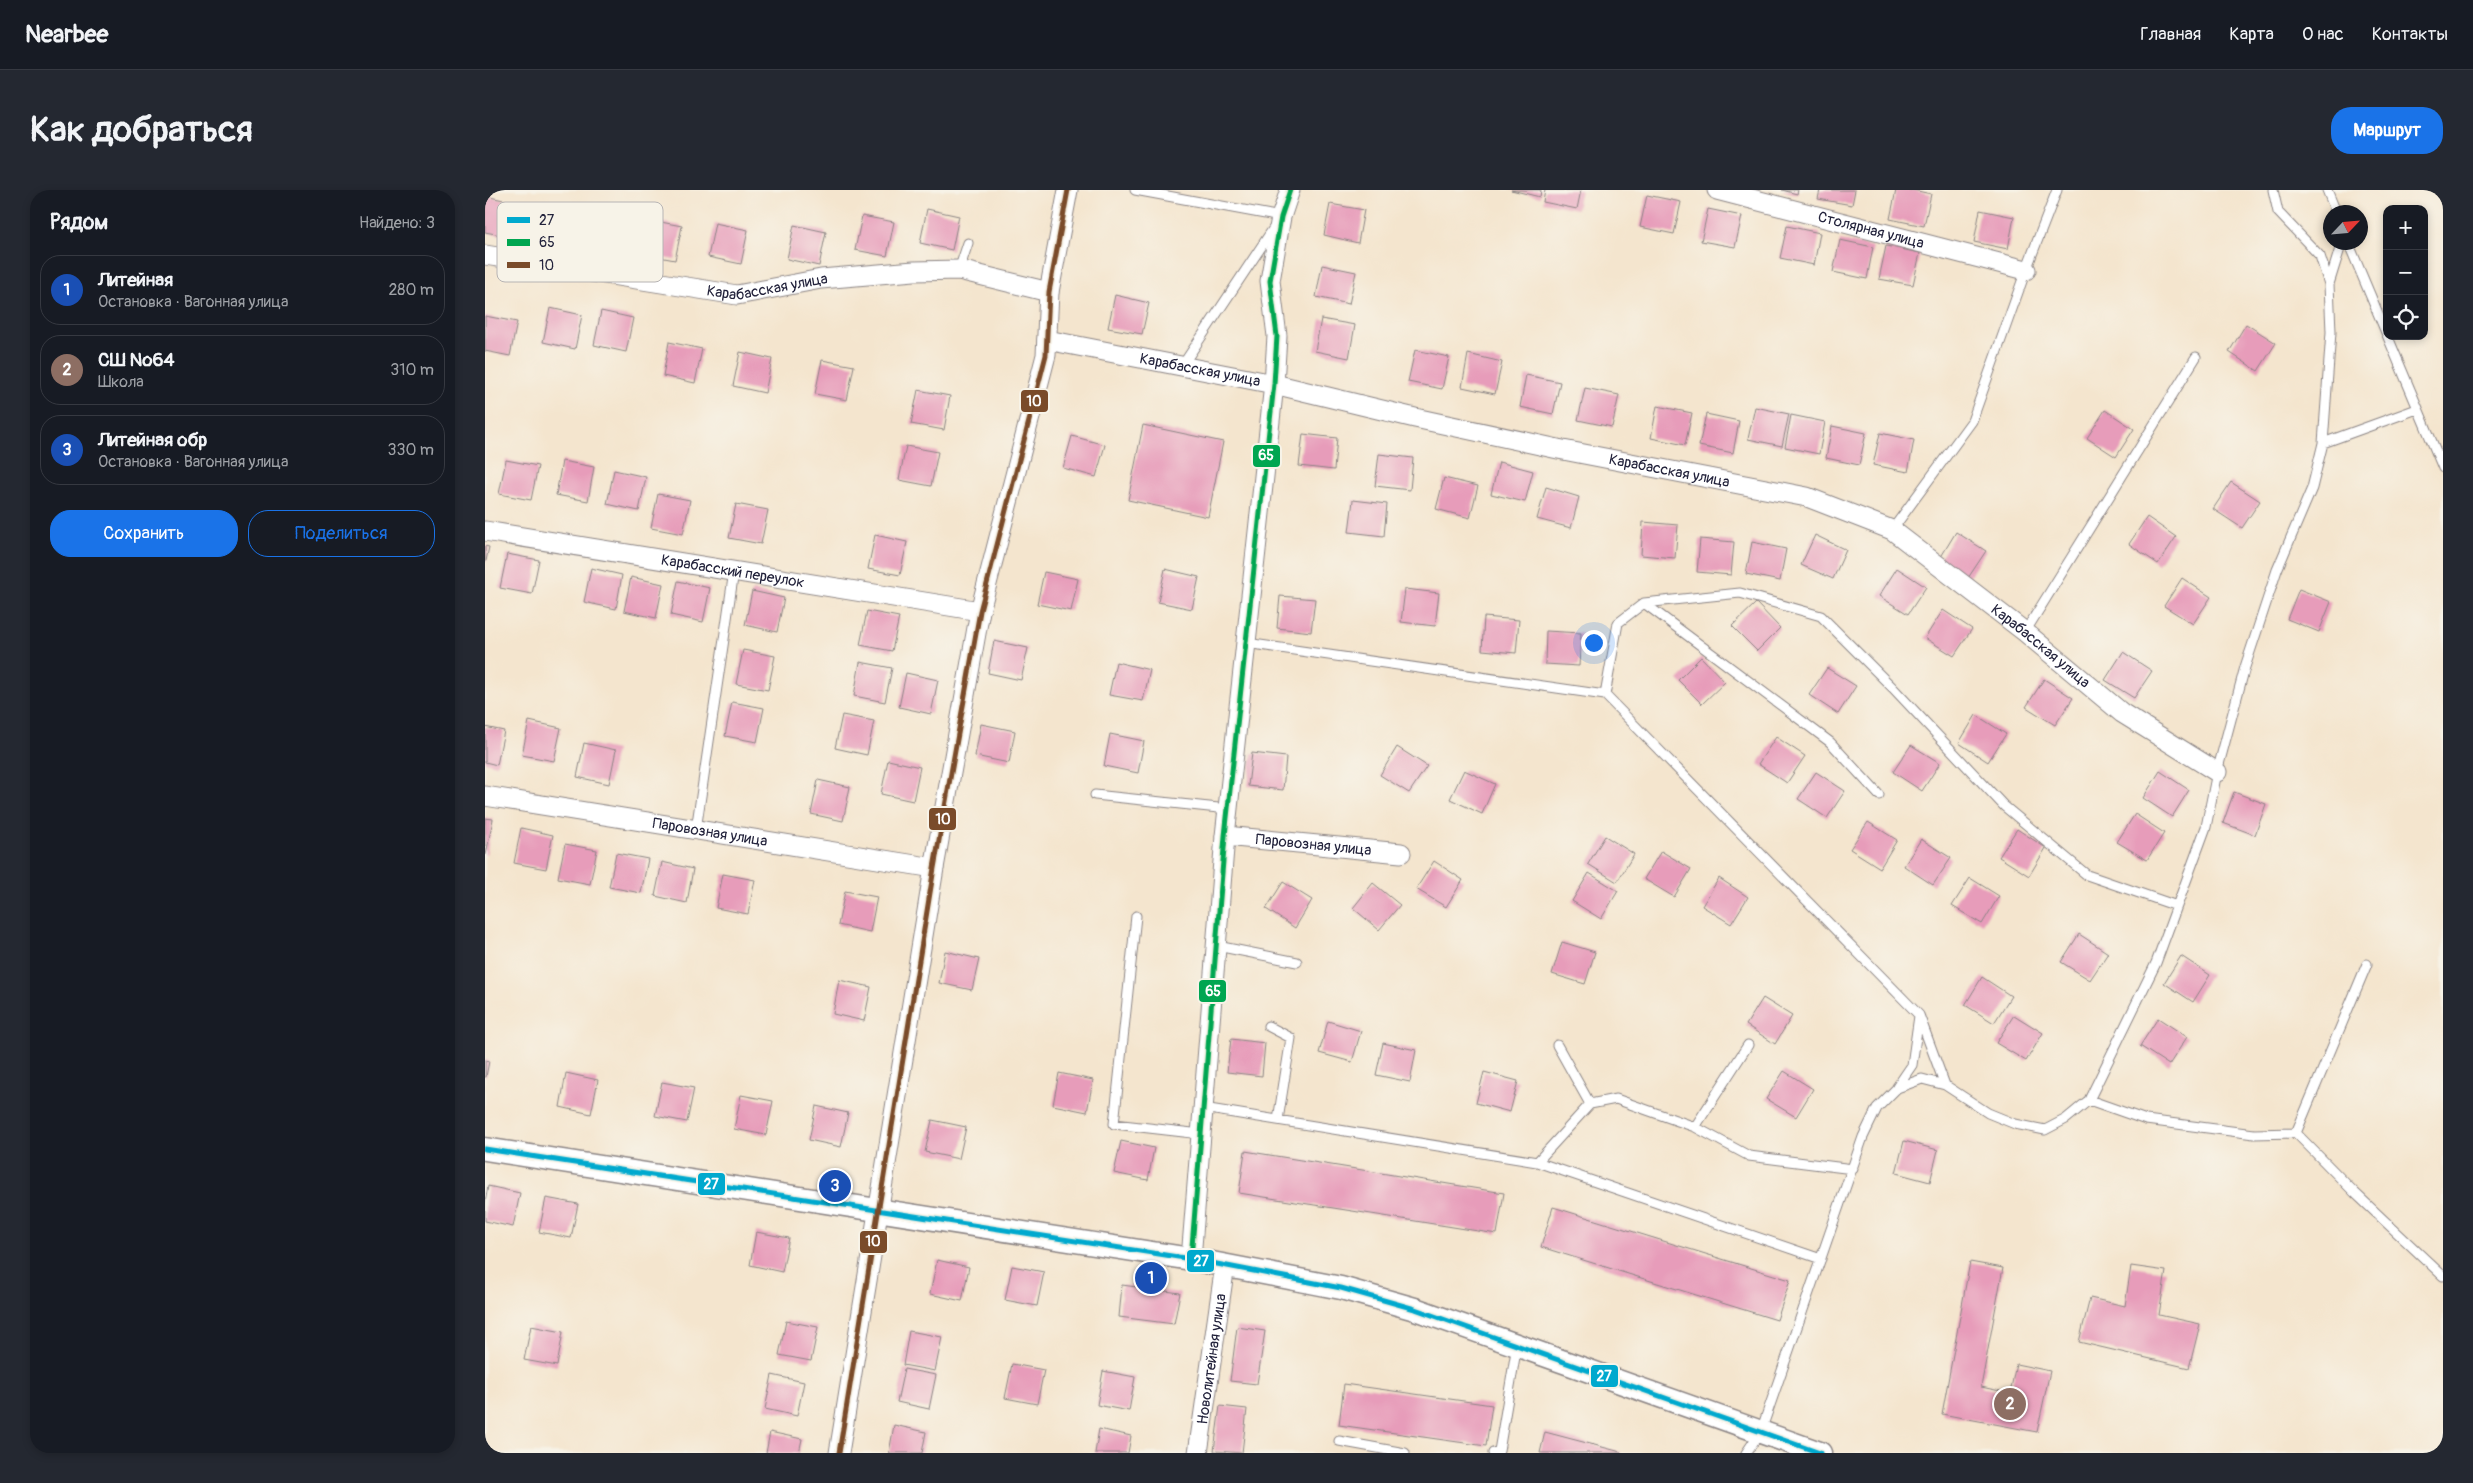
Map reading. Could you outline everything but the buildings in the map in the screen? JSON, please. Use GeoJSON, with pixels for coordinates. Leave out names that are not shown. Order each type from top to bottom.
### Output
{"type":"FeatureCollection","features":[{"type":"Feature","properties":{"kind":"street"},"geometry":{"type":"LineString","coordinates":[[839,1453],[934,868],[980,611],[1046,355],[1049,292],[1068,190]]}},
{"type":"Feature","properties":{"kind":"street"},"geometry":{"type":"LineString","coordinates":[[1191,1258],[1225,836],[1274,384],[1277,336],[1270,281],[1281,216],[1290,190]]}},
{"type":"Feature","properties":{"kind":"street","name":"Столярная улица"},"geometry":{"type":"LineString","coordinates":[[1717,190],[2025,270]]}},
{"type":"Feature","properties":{"kind":"street","name":"Карабасская улица"},"geometry":{"type":"LineString","coordinates":[[655,282],[737,295],[821,279],[913,271],[959,270],[1049,292]]}},
{"type":"Feature","properties":{"kind":"street","name":"Карабасская улица"},"geometry":{"type":"LineString","coordinates":[[1047,340],[1274,384],[1558,449],[1807,497],[1892,530],[2025,632],[2122,713],[2217,772]]}},
{"type":"Feature","properties":{"kind":"street","name":"Карабасский переулок"},"geometry":{"type":"LineString","coordinates":[[485,531],[980,611]]}},
{"type":"Feature","properties":{"kind":"street","name":"Паровозная улица"},"geometry":{"type":"LineString","coordinates":[[485,796],[934,868]]}},
{"type":"Feature","properties":{"kind":"street","name":"Паровозная улица"},"geometry":{"type":"LineString","coordinates":[[1225,836],[1401,853]]}},
{"type":"Feature","properties":{"kind":"street"},"geometry":{"type":"LineString","coordinates":[[485,1149],[1191,1258],[1350,1290],[1415,1308],[1820,1453]]}},
{"type":"Feature","properties":{"kind":"street","name":"Новолитейная улица"},"geometry":{"type":"LineString","coordinates":[[1198,1453],[1225,1265]]}},
{"type":"Feature","properties":{"kind":"lane"},"geometry":{"type":"LineString","coordinates":[[1135,190],[1281,216],[1182,366]]}},
{"type":"Feature","properties":{"kind":"lane"},"geometry":{"type":"LineString","coordinates":[[1892,530],[1972,421],[2025,270],[2057,190]]}},
{"type":"Feature","properties":{"kind":"lane"},"geometry":{"type":"LineString","coordinates":[[1897,1088],[1922,1079],[1945,1085],[1988,1113],[2015,1124],[2045,1130],[2066,1119],[2089,1100],[2156,963],[2206,827],[2217,772],[2245,667],[2277,570],[2312,488],[2323,443],[2331,332],[2329,284],[2319,256],[2278,212],[2273,190]]}},
{"type":"Feature","properties":{"kind":"lane"},"geometry":{"type":"LineString","coordinates":[[2327,190],[2333,205]]}},
{"type":"Feature","properties":{"kind":"lane"},"geometry":{"type":"LineString","coordinates":[[959,270],[967,243]]}},
{"type":"Feature","properties":{"kind":"lane"},"geometry":{"type":"LineString","coordinates":[[2329,284],[2340,250]]}},
{"type":"Feature","properties":{"kind":"lane"},"geometry":{"type":"LineString","coordinates":[[2351,250],[2443,468]]}},
{"type":"Feature","properties":{"kind":"lane"},"geometry":{"type":"LineString","coordinates":[[2025,632],[2196,356]]}},
{"type":"Feature","properties":{"kind":"lane"},"geometry":{"type":"LineString","coordinates":[[2323,443],[2417,409]]}},
{"type":"Feature","properties":{"kind":"lane"},"geometry":{"type":"LineString","coordinates":[[696,830],[735,571]]}},
{"type":"Feature","properties":{"kind":"lane"},"geometry":{"type":"LineString","coordinates":[[1605,695],[1618,623],[1644,603],[1740,593],[1821,616],[1893,688],[2004,806],[2087,875],[2177,906]]}},
{"type":"Feature","properties":{"kind":"lane"},"geometry":{"type":"LineString","coordinates":[[1644,603],[1830,742],[1879,795]]}},
{"type":"Feature","properties":{"kind":"lane"},"geometry":{"type":"LineString","coordinates":[[1246,643],[1605,695],[1919,1015],[1945,1085]]}},
{"type":"Feature","properties":{"kind":"lane"},"geometry":{"type":"LineString","coordinates":[[1095,795],[1228,810]]}},
{"type":"Feature","properties":{"kind":"lane"},"geometry":{"type":"LineString","coordinates":[[1136,916],[1115,1124],[1201,1134]]}},
{"type":"Feature","properties":{"kind":"lane"},"geometry":{"type":"LineString","coordinates":[[1217,946],[1297,962]]}},
{"type":"Feature","properties":{"kind":"lane"},"geometry":{"type":"LineString","coordinates":[[2297,1133],[2367,964]]}},
{"type":"Feature","properties":{"kind":"lane"},"geometry":{"type":"LineString","coordinates":[[1746,1453],[1761,1431],[1863,1137],[1877,1108],[1897,1088],[1912,1065],[1919,1015]]}},
{"type":"Feature","properties":{"kind":"lane"},"geometry":{"type":"LineString","coordinates":[[1268,1026],[1291,1038],[1278,1120]]}},
{"type":"Feature","properties":{"kind":"lane"},"geometry":{"type":"LineString","coordinates":[[1557,1045],[1590,1104]]}},
{"type":"Feature","properties":{"kind":"lane"},"geometry":{"type":"LineString","coordinates":[[1695,1127],[1748,1045]]}},
{"type":"Feature","properties":{"kind":"lane"},"geometry":{"type":"LineString","coordinates":[[1537,1162],[1590,1104],[1616,1099],[1695,1127],[1749,1156],[1853,1169]]}},
{"type":"Feature","properties":{"kind":"lane"},"geometry":{"type":"LineString","coordinates":[[2089,1100],[2146,1120],[2254,1134],[2297,1133],[2355,1193],[2443,1276]]}},
{"type":"Feature","properties":{"kind":"lane"},"geometry":{"type":"LineString","coordinates":[[1203,1108],[1537,1162],[1821,1259]]}},
{"type":"Feature","properties":{"kind":"lane"},"geometry":{"type":"LineString","coordinates":[[1497,1452],[1517,1344]]}},
{"type":"Feature","properties":{"kind":"lane"},"geometry":{"type":"LineString","coordinates":[[1339,1441],[1405,1453]]}},
{"type":"Feature","properties":{"kind":"transit line","name":"10"},"geometry":{"type":"LineString","coordinates":[[839,1453],[934,868],[980,611],[1046,355],[1049,292],[1068,190]]}},
{"type":"Feature","properties":{"kind":"transit line","name":"65"},"geometry":{"type":"LineString","coordinates":[[1191,1259],[1225,836],[1274,384],[1277,336],[1270,281],[1281,217],[1290,190]]}},
{"type":"Feature","properties":{"kind":"transit line","name":"27"},"geometry":{"type":"LineString","coordinates":[[485,1149],[1191,1259],[1341,1288],[1415,1309],[1820,1453]]}},
{"type":"Feature","properties":{"kind":"place","name":"Литейная обр"},"geometry":{"type":"Point","coordinates":[835,1186]}},
{"type":"Feature","properties":{"kind":"place","name":"Литейная"},"geometry":{"type":"Point","coordinates":[1151,1278]}},
{"type":"Feature","properties":{"kind":"place","name":"СШ №64"},"geometry":{"type":"Point","coordinates":[2010,1404]}}]}
